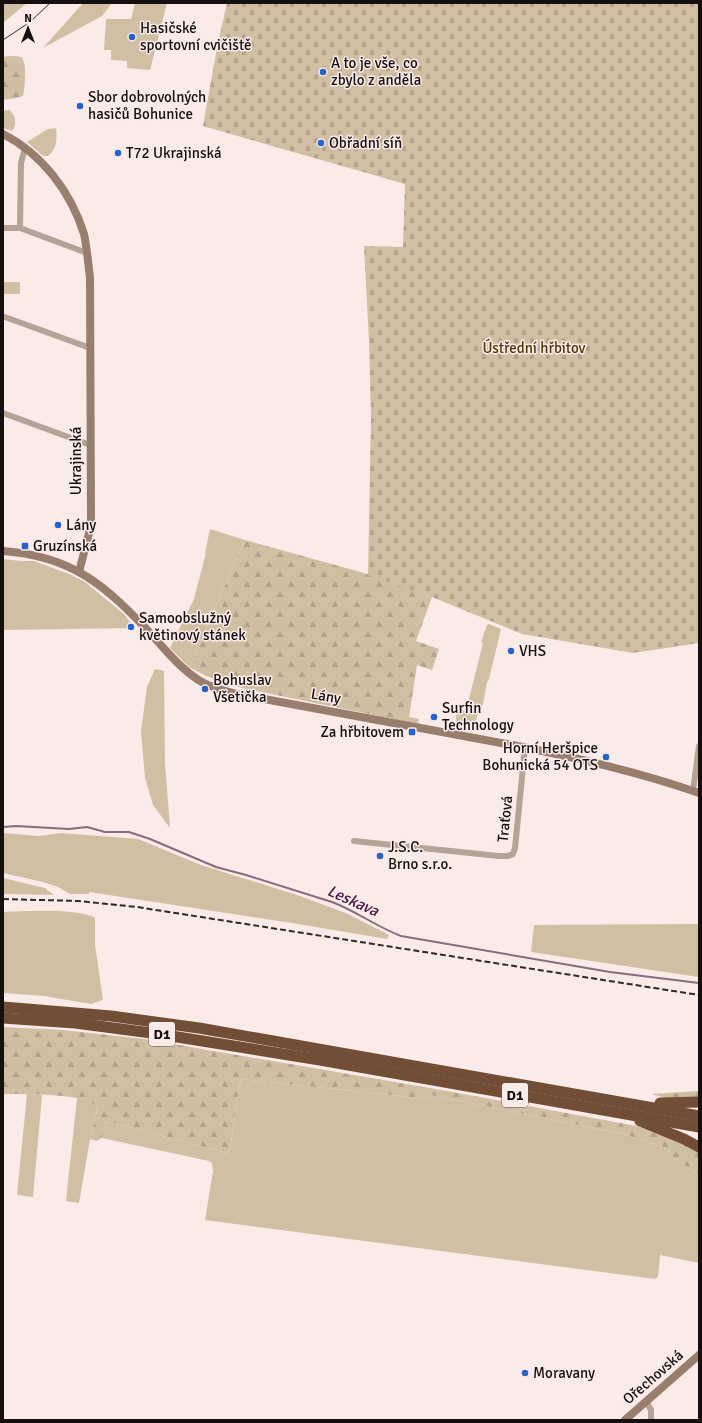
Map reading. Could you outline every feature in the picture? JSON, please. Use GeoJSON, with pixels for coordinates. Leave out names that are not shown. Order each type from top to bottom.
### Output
{"type":"FeatureCollection","features":[{"type":"Feature","properties":{"kind":"highway","name":"D1"},"geometry":{"type":"LineString","coordinates":[[3,1007],[111,1016],[199,1028],[617,1107],[699,1127]]}},
{"type":"Feature","properties":{"kind":"highway","name":"D1"},"geometry":{"type":"LineString","coordinates":[[3,1018],[75,1023],[160,1034],[617,1107],[699,1116]]}},
{"type":"Feature","properties":{"kind":"highway"},"geometry":{"type":"LineString","coordinates":[[617,1107],[699,1102]]}},
{"type":"Feature","properties":{"kind":"highway"},"geometry":{"type":"LineString","coordinates":[[617,1107],[699,1147]]}},
{"type":"Feature","properties":{"kind":"street","name":"Ukrajinská"},"geometry":{"type":"LineString","coordinates":[[3,134],[19,142],[45,166],[62,188],[75,212],[84,235],[90,277],[90,526],[79,572]]}},
{"type":"Feature","properties":{"kind":"street"},"geometry":{"type":"LineString","coordinates":[[20,228],[21,163],[25,148]]}},
{"type":"Feature","properties":{"kind":"street"},"geometry":{"type":"LineString","coordinates":[[3,228],[20,228],[87,253]]}},
{"type":"Feature","properties":{"kind":"street"},"geometry":{"type":"LineString","coordinates":[[5,317],[90,348]]}},
{"type":"Feature","properties":{"kind":"street"},"geometry":{"type":"LineString","coordinates":[[3,413],[90,445]]}},
{"type":"Feature","properties":{"kind":"street","name":"Lány"},"geometry":{"type":"LineString","coordinates":[[3,551],[36,555],[60,563],[79,572],[103,587],[116,598],[183,668],[200,681],[212,686],[242,695],[525,747],[618,769],[696,792]]}},
{"type":"Feature","properties":{"kind":"street"},"geometry":{"type":"LineString","coordinates":[[696,792],[699,746]]}},
{"type":"Feature","properties":{"kind":"street","name":"Traťová"},"geometry":{"type":"LineString","coordinates":[[354,842],[499,856],[508,856],[513,854],[515,848],[525,747]]}},
{"type":"Feature","properties":{"kind":"street","name":"Ořechovská"},"geometry":{"type":"LineString","coordinates":[[625,1420],[699,1355]]}},
{"type":"Feature","properties":{"kind":"street"},"geometry":{"type":"LineString","coordinates":[[646,1401],[651,1410],[651,1420]]}},
{"type":"Feature","properties":{"kind":"green space"},"geometry":{"type":"Polygon","coordinates":[[[3,3],[27,3],[3,23],[3,3]]]}},
{"type":"Feature","properties":{"kind":"green space"},"geometry":{"type":"Polygon","coordinates":[[[83,3],[112,3],[102,16],[43,48],[83,3]]]}},
{"type":"Feature","properties":{"kind":"green space","name":"Hasičské sportovní cvičiště"},"geometry":{"type":"Polygon","coordinates":[[[135,3],[167,3],[150,70],[127,68],[127,61],[111,60],[111,50],[104,50],[106,19],[131,19],[135,3]]]}},
{"type":"Feature","properties":{"kind":"green space","name":"Ústřední hřbitov"},"geometry":{"type":"Polygon","coordinates":[[[227,3],[699,3],[699,643],[633,653],[522,634],[432,597],[368,575],[371,418],[364,246],[403,247],[405,184],[203,126],[227,3]]]}},
{"type":"Feature","properties":{"kind":"green space"},"geometry":{"type":"Polygon","coordinates":[[[3,57],[22,57],[24,61],[24,92],[23,96],[3,100],[3,57]]]}},
{"type":"Feature","properties":{"kind":"green space"},"geometry":{"type":"Polygon","coordinates":[[[9,110],[15,120],[15,126],[12,131],[3,128],[3,111],[9,110]]]}},
{"type":"Feature","properties":{"kind":"green space"},"geometry":{"type":"Polygon","coordinates":[[[56,128],[56,144],[48,156],[43,156],[27,142],[48,129],[56,128]]]}},
{"type":"Feature","properties":{"kind":"green space"},"geometry":{"type":"Polygon","coordinates":[[[3,282],[20,282],[20,294],[3,294],[3,282]]]}},
{"type":"Feature","properties":{"kind":"green space"},"geometry":{"type":"Polygon","coordinates":[[[210,529],[245,540],[189,667],[170,648],[194,599],[206,553],[210,529]]]}},
{"type":"Feature","properties":{"kind":"green space"},"geometry":{"type":"Polygon","coordinates":[[[245,540],[364,573],[432,597],[416,641],[439,649],[432,670],[417,665],[409,717],[419,719],[418,724],[242,688],[206,676],[189,667],[245,540]]]}},
{"type":"Feature","properties":{"kind":"green space"},"geometry":{"type":"Polygon","coordinates":[[[3,559],[34,561],[69,574],[85,582],[125,615],[134,628],[3,630],[3,559]]]}},
{"type":"Feature","properties":{"kind":"green space"},"geometry":{"type":"Polygon","coordinates":[[[489,624],[501,629],[487,682],[483,704],[479,709],[474,730],[460,729],[456,724],[456,716],[461,710],[466,711],[483,643],[481,642],[487,625],[489,624]]]}},
{"type":"Feature","properties":{"kind":"green space"},"geometry":{"type":"Polygon","coordinates":[[[155,669],[164,671],[165,763],[170,828],[153,805],[145,778],[141,731],[147,687],[155,669]]]}},
{"type":"Feature","properties":{"kind":"green space"},"geometry":{"type":"Polygon","coordinates":[[[3,833],[39,836],[61,833],[138,839],[201,865],[297,895],[348,914],[389,935],[387,939],[89,892],[89,894],[70,894],[58,887],[43,882],[3,873],[3,833]]]}},
{"type":"Feature","properties":{"kind":"green space"},"geometry":{"type":"Polygon","coordinates":[[[3,878],[45,888],[54,895],[3,894],[3,878]]]}},
{"type":"Feature","properties":{"kind":"green space"},"geometry":{"type":"Polygon","coordinates":[[[64,911],[95,918],[95,945],[103,1000],[91,1004],[44,996],[3,993],[3,912],[64,911]]]}},
{"type":"Feature","properties":{"kind":"green space"},"geometry":{"type":"Polygon","coordinates":[[[699,924],[699,977],[531,952],[534,925],[699,924]]]}},
{"type":"Feature","properties":{"kind":"green space"},"geometry":{"type":"Polygon","coordinates":[[[3,1027],[63,1030],[144,1039],[436,1089],[637,1126],[686,1144],[699,1152],[699,1175],[673,1158],[673,1153],[662,1147],[624,1134],[430,1095],[429,1099],[241,1079],[230,1149],[227,1153],[106,1121],[102,1138],[97,1141],[90,1139],[98,1107],[90,1102],[53,1095],[3,1094],[3,1027]]]}},
{"type":"Feature","properties":{"kind":"green space"},"geometry":{"type":"Polygon","coordinates":[[[241,1079],[429,1099],[430,1095],[624,1134],[662,1147],[673,1153],[673,1158],[699,1175],[699,1263],[660,1255],[658,1277],[655,1279],[205,1220],[213,1171],[212,1163],[209,1161],[102,1138],[106,1121],[227,1153],[230,1149],[241,1079]]]}},
{"type":"Feature","properties":{"kind":"green space"},"geometry":{"type":"Polygon","coordinates":[[[699,1091],[699,1097],[673,1100],[652,1094],[699,1091]]]}},
{"type":"Feature","properties":{"kind":"green space"},"geometry":{"type":"Polygon","coordinates":[[[27,1094],[42,1095],[33,1197],[17,1195],[27,1094]]]}},
{"type":"Feature","properties":{"kind":"green space"},"geometry":{"type":"Polygon","coordinates":[[[77,1098],[90,1101],[98,1106],[90,1139],[79,1203],[66,1201],[77,1098]]]}},
{"type":"Feature","properties":{"kind":"waterway","name":"Leskava"},"geometry":{"type":"LineString","coordinates":[[3,827],[16,826],[69,829],[87,827],[105,832],[129,832],[150,839],[216,867],[332,902],[401,936],[610,972],[699,983]]}},
{"type":"Feature","properties":{"kind":"tram line"},"geometry":{"type":"LineString","coordinates":[[3,40],[30,22],[50,3]]}},
{"type":"Feature","properties":{"kind":"railway"},"geometry":{"type":"LineString","coordinates":[[3,899],[78,901],[137,907],[699,995]]}},
{"type":"Feature","properties":{"kind":"place","name":"Hasičské sportovní cvičiště"},"geometry":{"type":"Point","coordinates":[132,37]}},
{"type":"Feature","properties":{"kind":"place","name":"A to je vše, co zbylo z anděla"},"geometry":{"type":"Point","coordinates":[323,72]}},
{"type":"Feature","properties":{"kind":"place","name":"Sbor dobrovolných hasičů Bohunice"},"geometry":{"type":"Point","coordinates":[80,106]}},
{"type":"Feature","properties":{"kind":"place","name":"Obřadní síň"},"geometry":{"type":"Point","coordinates":[321,143]}},
{"type":"Feature","properties":{"kind":"place","name":"T72 Ukrajinská"},"geometry":{"type":"Point","coordinates":[118,153]}},
{"type":"Feature","properties":{"kind":"place","name":"Lány"},"geometry":{"type":"Point","coordinates":[58,525]}},
{"type":"Feature","properties":{"kind":"place","name":"Gruzínská"},"geometry":{"type":"Point","coordinates":[25,546]}},
{"type":"Feature","properties":{"kind":"place","name":"Samoobslužný květinový stánek"},"geometry":{"type":"Point","coordinates":[131,627]}},
{"type":"Feature","properties":{"kind":"place","name":"VHS"},"geometry":{"type":"Point","coordinates":[511,651]}},
{"type":"Feature","properties":{"kind":"place","name":"Bohuslav Všetička"},"geometry":{"type":"Point","coordinates":[205,689]}},
{"type":"Feature","properties":{"kind":"place","name":"Surfin Technology"},"geometry":{"type":"Point","coordinates":[434,717]}},
{"type":"Feature","properties":{"kind":"place","name":"Za hřbitovem"},"geometry":{"type":"Point","coordinates":[412,732]}},
{"type":"Feature","properties":{"kind":"place","name":"Horní Heršpice Bohunická 54 OTS"},"geometry":{"type":"Point","coordinates":[606,757]}},
{"type":"Feature","properties":{"kind":"place","name":"J.S.C. Brno s.r.o."},"geometry":{"type":"Point","coordinates":[380,856]}},
{"type":"Feature","properties":{"kind":"place","name":"Moravany"},"geometry":{"type":"Point","coordinates":[525,1373]}}]}
